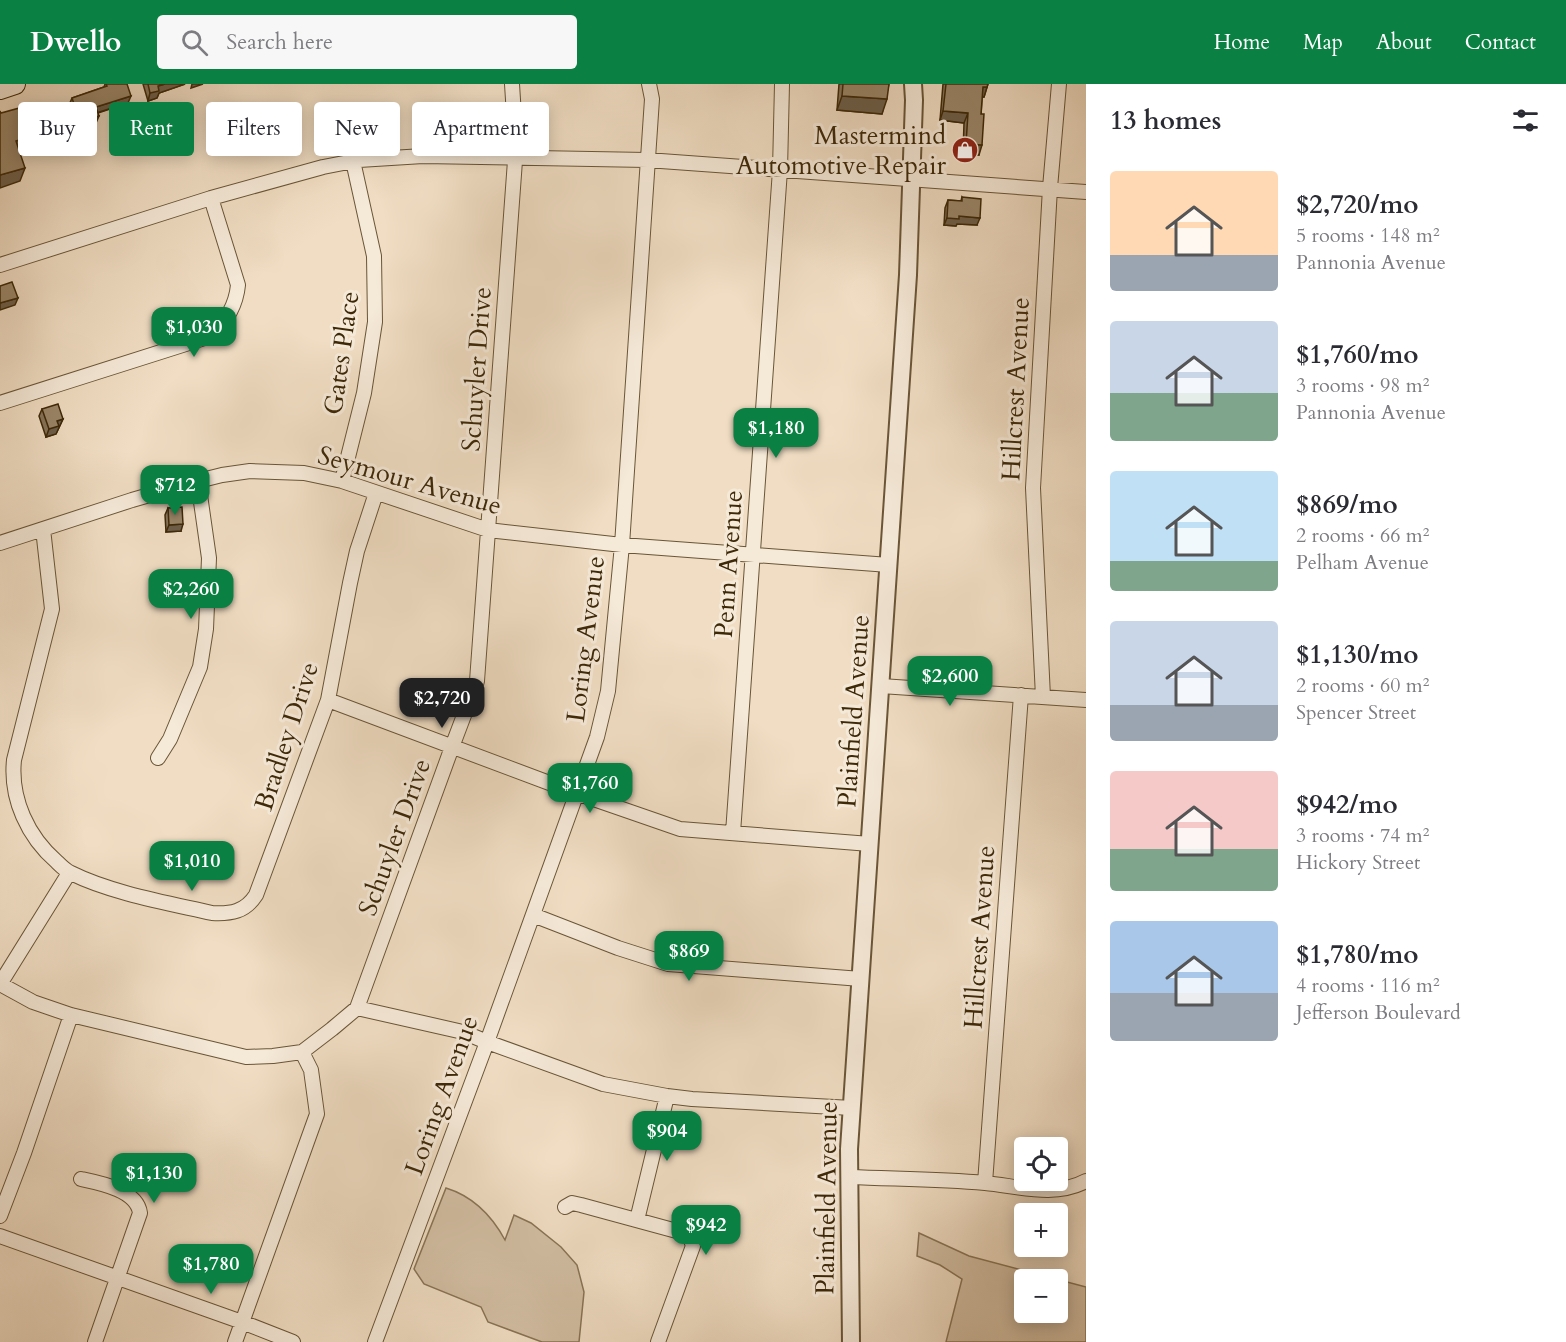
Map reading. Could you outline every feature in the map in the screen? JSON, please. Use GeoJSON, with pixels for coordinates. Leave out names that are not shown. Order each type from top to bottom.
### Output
{"type":"FeatureCollection","features":[{"type":"Feature","properties":{"kind":"main road"},"geometry":{"type":"LineString","coordinates":[[0,89],[15,84]]}},
{"type":"Feature","properties":{"kind":"street","name":"Schuyler Drive"},"geometry":{"type":"LineString","coordinates":[[0,984],[33,1002],[71,1015],[246,1058],[302,1052],[357,1008],[477,681],[516,157],[512,84]]}},
{"type":"Feature","properties":{"kind":"street","name":"Loring Avenue"},"geometry":{"type":"LineString","coordinates":[[375,1342],[597,737],[608,691],[622,545],[652,99],[649,84]]}},
{"type":"Feature","properties":{"kind":"street","name":"Penn Avenue"},"geometry":{"type":"LineString","coordinates":[[733,832],[780,170],[782,84]]}},
{"type":"Feature","properties":{"kind":"street","name":"Plainfield Avenue"},"geometry":{"type":"LineString","coordinates":[[851,1342],[849,1149],[908,275],[914,84]]}},
{"type":"Feature","properties":{"kind":"street","name":"Hillcrest Avenue"},"geometry":{"type":"LineString","coordinates":[[1043,697],[1033,488],[1050,188],[1059,84]]}},
{"type":"Feature","properties":{"kind":"street"},"geometry":{"type":"LineString","coordinates":[[0,265],[211,198],[323,167],[353,161],[423,156],[647,160],[1086,192]]}},
{"type":"Feature","properties":{"kind":"street","name":"Gates Place"},"geometry":{"type":"LineString","coordinates":[[342,481],[364,393],[375,322],[375,256],[353,161]]}},
{"type":"Feature","properties":{"kind":"street"},"geometry":{"type":"LineString","coordinates":[[0,403],[211,336],[223,325],[237,298],[238,285],[211,198]]}},
{"type":"Feature","properties":{"kind":"street","name":"Seymour Avenue"},"geometry":{"type":"LineString","coordinates":[[0,543],[132,500],[222,475],[250,471],[304,473],[342,481],[488,530],[622,545],[888,565]]}},
{"type":"Feature","properties":{"kind":"street"},"geometry":{"type":"LineString","coordinates":[[158,758],[170,739],[200,667],[206,629],[209,558],[198,481]]}},
{"type":"Feature","properties":{"kind":"street","name":"Bradley Drive"},"geometry":{"type":"LineString","coordinates":[[43,529],[52,609],[17,749],[13,775],[20,807],[35,839],[69,873],[114,889],[212,913],[227,914],[250,904],[256,895],[328,700],[357,550],[376,493]]}},
{"type":"Feature","properties":{"kind":"street"},"geometry":{"type":"LineString","coordinates":[[880,686],[1086,700]]}},
{"type":"Feature","properties":{"kind":"street","name":"Hillcrest Avenue"},"geometry":{"type":"LineString","coordinates":[[985,1183],[1021,695]]}},
{"type":"Feature","properties":{"kind":"street"},"geometry":{"type":"LineString","coordinates":[[328,700],[576,793],[680,829],[870,844]]}},
{"type":"Feature","properties":{"kind":"street"},"geometry":{"type":"LineString","coordinates":[[0,984],[69,873]]}},
{"type":"Feature","properties":{"kind":"street"},"geometry":{"type":"LineString","coordinates":[[533,915],[618,948],[668,964],[861,979]]}},
{"type":"Feature","properties":{"kind":"street"},"geometry":{"type":"LineString","coordinates":[[357,1008],[463,1032],[603,1083],[667,1096],[852,1108]]}},
{"type":"Feature","properties":{"kind":"street"},"geometry":{"type":"LineString","coordinates":[[0,1216],[71,1015]]}},
{"type":"Feature","properties":{"kind":"street"},"geometry":{"type":"LineString","coordinates":[[235,1342],[317,1114],[311,1070],[302,1052]]}},
{"type":"Feature","properties":{"kind":"street"},"geometry":{"type":"LineString","coordinates":[[637,1220],[667,1096]]}},
{"type":"Feature","properties":{"kind":"street"},"geometry":{"type":"LineString","coordinates":[[850,1177],[985,1183],[1049,1190],[1072,1187],[1086,1182]]}},
{"type":"Feature","properties":{"kind":"street"},"geometry":{"type":"LineString","coordinates":[[81,1179],[116,1188],[135,1201],[139,1209],[138,1218],[94,1342]]}},
{"type":"Feature","properties":{"kind":"street"},"geometry":{"type":"LineString","coordinates":[[565,1207],[572,1203],[581,1205],[684,1233],[690,1237],[693,1246],[658,1342]]}},
{"type":"Feature","properties":{"kind":"street"},"geometry":{"type":"LineString","coordinates":[[0,1236],[293,1342]]}},
{"type":"Feature","properties":{"kind":"shaded area"},"geometry":{"type":"Polygon","coordinates":[[[446,1188],[464,1196],[480,1208],[505,1240],[514,1215],[531,1223],[561,1247],[577,1265],[584,1292],[579,1342],[542,1342],[488,1322],[481,1307],[424,1284],[414,1269],[446,1188]]]}},
{"type":"Feature","properties":{"kind":"shaded area"},"geometry":{"type":"Polygon","coordinates":[[[919,1233],[969,1256],[1018,1269],[1014,1269],[1014,1323],[1068,1323],[1068,1282],[1086,1287],[1086,1342],[946,1342],[962,1279],[940,1265],[917,1256],[919,1233]]]}},
{"type":"Feature","properties":{"kind":"building"},"geometry":{"type":"Polygon","coordinates":[[[106,84],[127,84],[131,96],[97,107],[97,102],[73,102],[72,98],[107,86],[106,84]]]}},
{"type":"Feature","properties":{"kind":"building"},"geometry":{"type":"Polygon","coordinates":[[[148,84],[165,84],[158,86],[159,91],[150,93],[148,84]]]}},
{"type":"Feature","properties":{"kind":"building"},"geometry":{"type":"Polygon","coordinates":[[[843,84],[889,84],[887,99],[842,96],[843,84]]]}},
{"type":"Feature","properties":{"kind":"building"},"geometry":{"type":"Polygon","coordinates":[[[946,84],[988,84],[987,87],[983,87],[982,145],[966,144],[968,113],[943,111],[946,84]]]}},
{"type":"Feature","properties":{"kind":"building"},"geometry":{"type":"Polygon","coordinates":[[[18,108],[18,140],[16,141],[18,156],[21,156],[25,168],[0,175],[0,111],[1,113],[18,108]]]}},
{"type":"Feature","properties":{"kind":"building"},"geometry":{"type":"Polygon","coordinates":[[[962,197],[981,199],[980,218],[959,216],[959,219],[947,218],[948,200],[962,201],[962,197]]]}},
{"type":"Feature","properties":{"kind":"building"},"geometry":{"type":"Polygon","coordinates":[[[12,282],[18,298],[0,303],[0,286],[12,282]]]}},
{"type":"Feature","properties":{"kind":"building"},"geometry":{"type":"Polygon","coordinates":[[[58,404],[63,419],[57,421],[59,426],[49,429],[42,409],[58,404]]]}},
{"type":"Feature","properties":{"kind":"building"},"geometry":{"type":"Polygon","coordinates":[[[182,507],[183,524],[169,525],[168,508],[182,507]]]}},
{"type":"Feature","properties":{"kind":"place","name":"Mastermind Automotive Repair"},"geometry":{"type":"Point","coordinates":[965,150]}}]}
